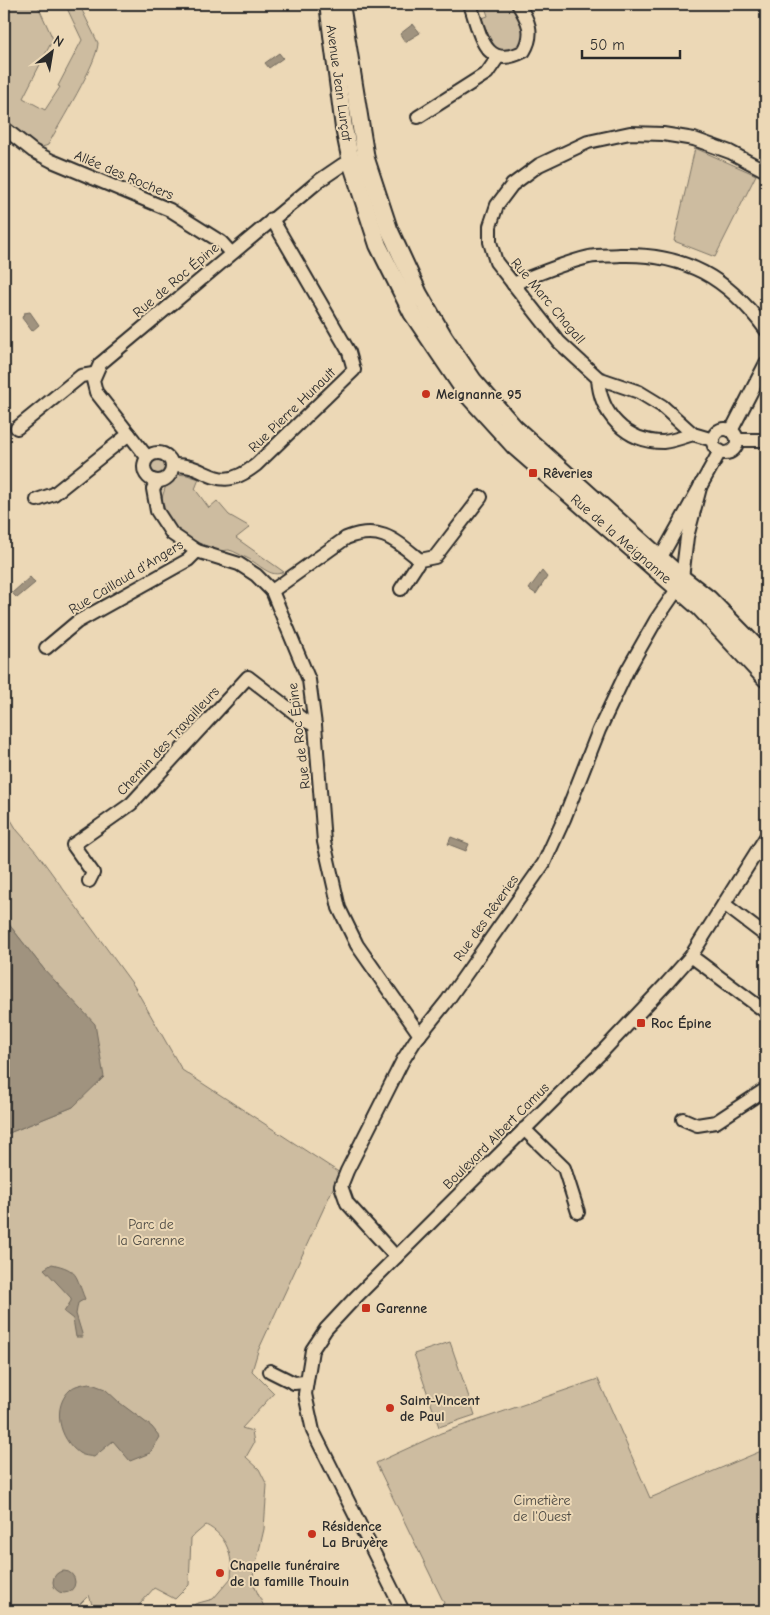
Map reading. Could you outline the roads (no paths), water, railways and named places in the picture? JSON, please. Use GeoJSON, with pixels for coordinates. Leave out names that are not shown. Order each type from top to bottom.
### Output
{"type":"FeatureCollection","features":[{"type":"Feature","properties":{"kind":"street","name":"Avenue Jean Lurçat"},"geometry":{"type":"LineString","coordinates":[[328,4],[344,128],[359,161]]}},
{"type":"Feature","properties":{"kind":"street","name":"Avenue Jean Lurçat"},"geometry":{"type":"LineString","coordinates":[[341,4],[359,161]]}},
{"type":"Feature","properties":{"kind":"street"},"geometry":{"type":"LineString","coordinates":[[470,4],[482,42],[488,52],[498,57],[509,58],[524,51],[529,42],[530,25],[518,4]]}},
{"type":"Feature","properties":{"kind":"street"},"geometry":{"type":"LineString","coordinates":[[418,116],[487,73],[498,57]]}},
{"type":"Feature","properties":{"kind":"street","name":"Allée des Rochers"},"geometry":{"type":"LineString","coordinates":[[4,128],[33,150],[52,160],[170,210],[221,242],[231,254]]}},
{"type":"Feature","properties":{"kind":"street","name":"Rue Marc Chagall"},"geometry":{"type":"LineString","coordinates":[[713,440],[693,434],[662,406],[639,392],[598,378],[559,342],[496,262],[490,242],[490,226],[497,205],[512,185],[539,165],[588,142],[630,133],[663,134],[694,139],[721,149],[766,171]]}},
{"type":"Feature","properties":{"kind":"street","name":"Rue de Roc Épine"},"geometry":{"type":"LineString","coordinates":[[93,374],[109,356],[320,180],[342,165],[359,161]]}},
{"type":"Feature","properties":{"kind":"street","name":"Rue de la Meignanne"},"geometry":{"type":"LineString","coordinates":[[359,161],[419,294],[444,337],[473,380],[515,428],[680,583],[766,679]]}},
{"type":"Feature","properties":{"kind":"street","name":"Rue Pierre Hunault"},"geometry":{"type":"LineString","coordinates":[[172,465],[180,465],[214,478],[230,480],[241,476],[270,452],[354,370],[349,352],[272,219]]}},
{"type":"Feature","properties":{"kind":"street"},"geometry":{"type":"LineString","coordinates":[[513,284],[554,267],[591,256],[659,257],[688,264],[717,279],[751,309],[766,330]]}},
{"type":"Feature","properties":{"kind":"street"},"geometry":{"type":"LineString","coordinates":[[766,363],[734,436],[731,451],[720,451],[715,447],[713,440],[718,431],[726,429],[734,436],[766,440]]}},
{"type":"Feature","properties":{"kind":"street"},"geometry":{"type":"LineString","coordinates":[[17,428],[81,376],[93,374],[96,392],[147,457]]}},
{"type":"Feature","properties":{"kind":"street"},"geometry":{"type":"LineString","coordinates":[[598,378],[599,394],[606,411],[628,432],[649,440],[664,442],[693,434]]}},
{"type":"Feature","properties":{"kind":"street"},"geometry":{"type":"LineString","coordinates":[[37,500],[54,494],[129,434]]}},
{"type":"Feature","properties":{"kind":"street"},"geometry":{"type":"LineString","coordinates":[[657,563],[720,451]]}},
{"type":"Feature","properties":{"kind":"street"},"geometry":{"type":"LineString","coordinates":[[155,452],[165,454],[172,465],[170,474],[158,481],[152,480],[145,472],[144,467],[147,457],[155,452]]}},
{"type":"Feature","properties":{"kind":"street","name":"Rue de Roc Épine"},"geometry":{"type":"LineString","coordinates":[[158,481],[153,489],[157,510],[172,534],[197,551],[239,564],[256,575],[272,591],[309,680],[315,725],[324,842],[339,908],[357,945],[422,1034]]}},
{"type":"Feature","properties":{"kind":"street"},"geometry":{"type":"LineString","coordinates":[[680,583],[687,538],[701,484]]}},
{"type":"Feature","properties":{"kind":"street"},"geometry":{"type":"LineString","coordinates":[[401,589],[420,560],[435,557],[480,497]]}},
{"type":"Feature","properties":{"kind":"street"},"geometry":{"type":"LineString","coordinates":[[272,591],[346,538],[359,533],[375,532],[391,537],[420,560]]}},
{"type":"Feature","properties":{"kind":"street","name":"Rue Caillaud d'Angers"},"geometry":{"type":"LineString","coordinates":[[46,648],[77,622],[188,560],[197,551]]}},
{"type":"Feature","properties":{"kind":"street","name":"Rue de la Meignanne"},"geometry":{"type":"LineString","coordinates":[[680,583],[709,599],[766,657]]}},
{"type":"Feature","properties":{"kind":"street","name":"Rue des Rêveries"},"geometry":{"type":"LineString","coordinates":[[396,1258],[347,1203],[341,1186],[403,1060],[544,862],[564,818],[599,730],[627,671],[680,583]]}},
{"type":"Feature","properties":{"kind":"street","name":"Chemin des Travailleurs"},"geometry":{"type":"LineString","coordinates":[[89,881],[93,873],[73,845],[131,804],[248,677],[305,721],[315,725]]}},
{"type":"Feature","properties":{"kind":"street","name":"Boulevard Albert Camus"},"geometry":{"type":"LineString","coordinates":[[305,1388],[312,1350],[326,1329],[602,1052],[691,956],[766,837]]}},
{"type":"Feature","properties":{"kind":"street"},"geometry":{"type":"LineString","coordinates":[[724,904],[766,936]]}},
{"type":"Feature","properties":{"kind":"street"},"geometry":{"type":"LineString","coordinates":[[691,956],[766,1012]]}},
{"type":"Feature","properties":{"kind":"street"},"geometry":{"type":"LineString","coordinates":[[682,1119],[697,1125],[716,1122],[766,1089]]}},
{"type":"Feature","properties":{"kind":"street"},"geometry":{"type":"LineString","coordinates":[[524,1129],[564,1168],[578,1212]]}},
{"type":"Feature","properties":{"kind":"street"},"geometry":{"type":"LineString","coordinates":[[270,1371],[305,1388],[313,1430],[403,1611]]}},
{"type":"Feature","properties":{"kind":"place","name":"Meignanne 95"},"geometry":{"type":"Point","coordinates":[426,394]}},
{"type":"Feature","properties":{"kind":"place","name":"Rêveries"},"geometry":{"type":"Point","coordinates":[533,473]}},
{"type":"Feature","properties":{"kind":"place","name":"Roc Épine"},"geometry":{"type":"Point","coordinates":[641,1023]}},
{"type":"Feature","properties":{"kind":"place","name":"Garenne"},"geometry":{"type":"Point","coordinates":[366,1308]}},
{"type":"Feature","properties":{"kind":"place","name":"Saint-Vincent de Paul"},"geometry":{"type":"Point","coordinates":[390,1408]}},
{"type":"Feature","properties":{"kind":"place","name":"Résidence La Bruyère"},"geometry":{"type":"Point","coordinates":[312,1534]}},
{"type":"Feature","properties":{"kind":"place","name":"Chapelle funéraire de la famille Thouin"},"geometry":{"type":"Point","coordinates":[220,1573]}},
{"type":"Feature","properties":{"kind":"park label","name":"Parc de la Garenne"},"geometry":{"type":"Point","coordinates":[151,1232]}},
{"type":"Feature","properties":{"kind":"park label","name":"Cimetière de l'Ouest"},"geometry":{"type":"Point","coordinates":[542,1508]}}]}
